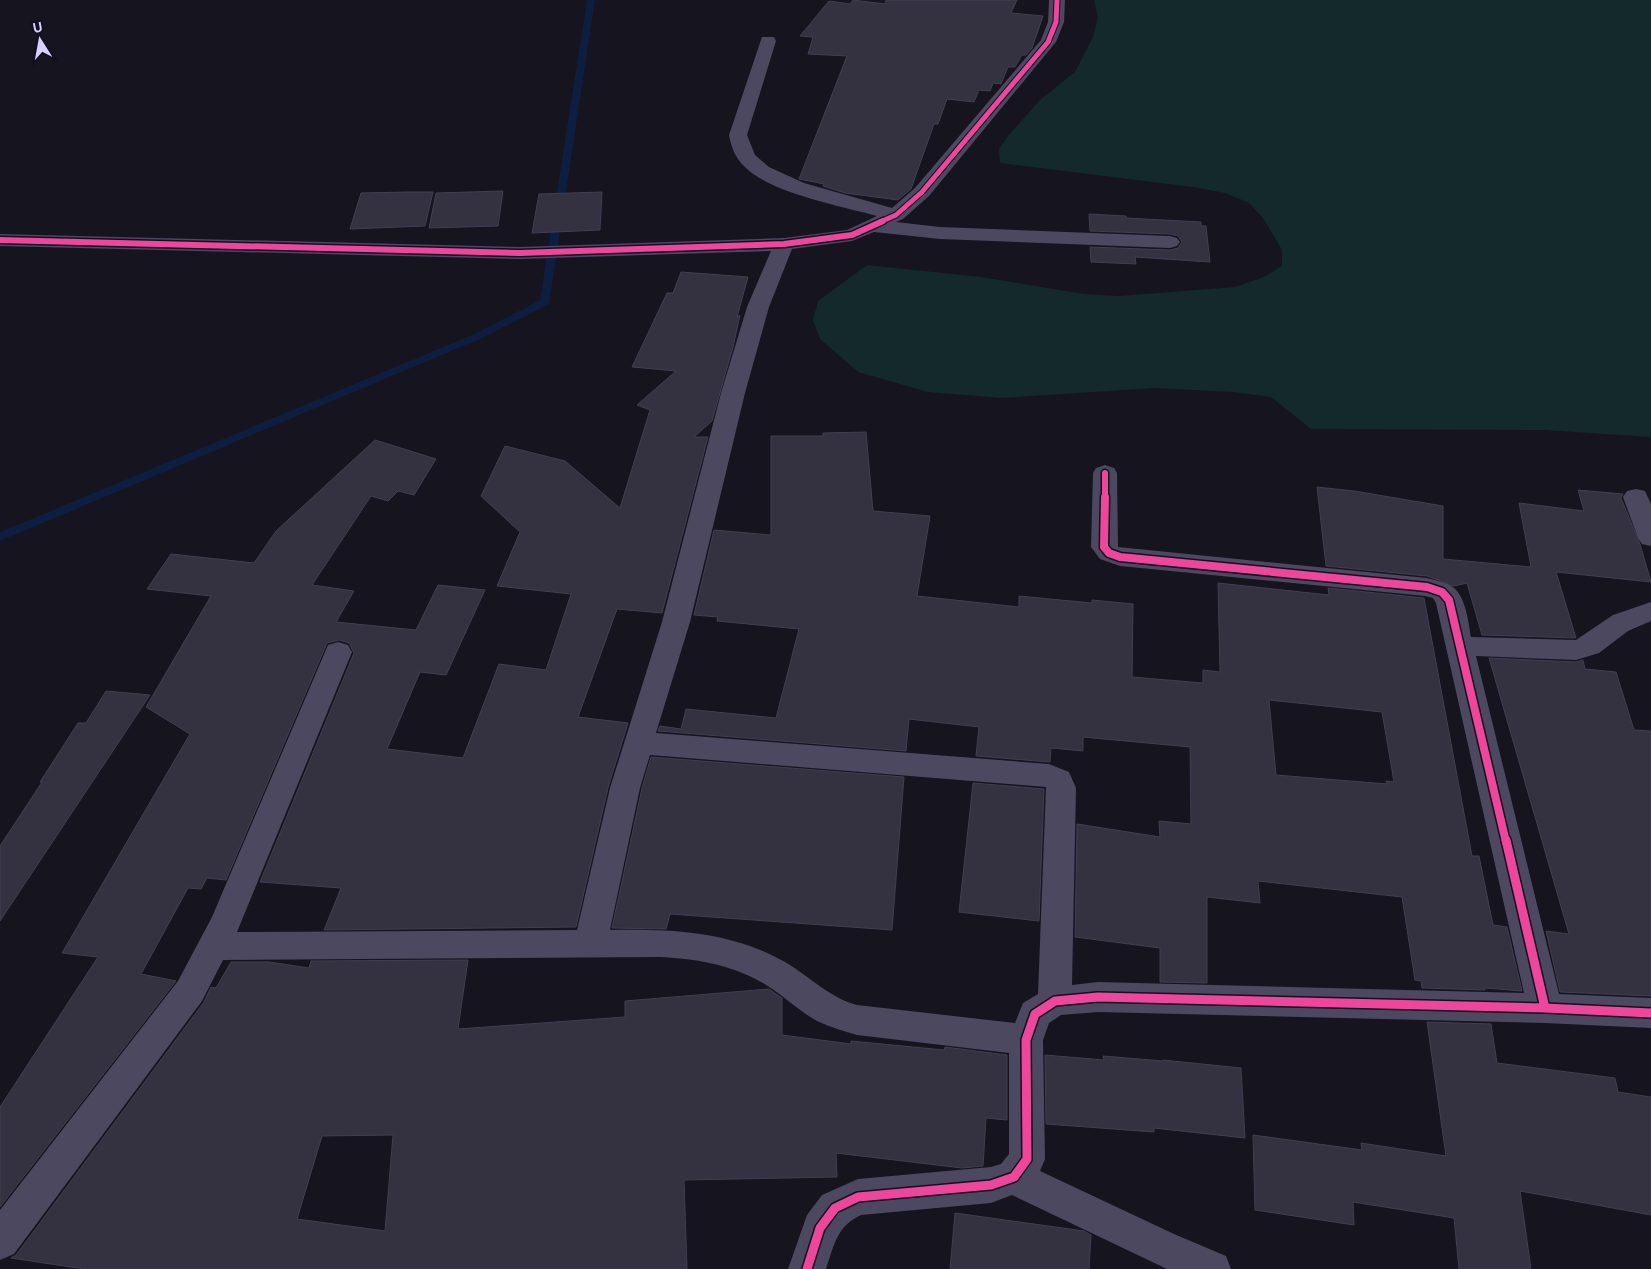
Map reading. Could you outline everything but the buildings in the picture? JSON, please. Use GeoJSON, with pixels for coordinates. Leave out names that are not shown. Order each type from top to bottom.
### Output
{"type":"FeatureCollection","features":[{"type":"Feature","properties":{"kind":"street"},"geometry":{"type":"LineString","coordinates":[[0,240],[520,253],[784,244],[852,235],[896,215],[922,192],[1048,42],[1055,30],[1057,0]]}},
{"type":"Feature","properties":{"kind":"street"},"geometry":{"type":"LineString","coordinates":[[768,41],[738,135],[741,149],[751,163],[781,181],[896,215]]}},
{"type":"Feature","properties":{"kind":"street"},"geometry":{"type":"LineString","coordinates":[[872,226],[940,233],[1170,242]]}},
{"type":"Feature","properties":{"kind":"street"},"geometry":{"type":"LineString","coordinates":[[590,944],[625,788],[676,622],[733,393],[758,307],[784,244]]}},
{"type":"Feature","properties":{"kind":"street"},"geometry":{"type":"LineString","coordinates":[[1105,473],[1104,547],[1109,553],[1120,557],[1427,587],[1442,592],[1449,600],[1545,1008]]}},
{"type":"Feature","properties":{"kind":"street"},"geometry":{"type":"LineString","coordinates":[[1636,496],[1651,538]]}},
{"type":"Feature","properties":{"kind":"street"},"geometry":{"type":"LineString","coordinates":[[1461,646],[1576,650],[1590,646],[1612,628],[1630,618],[1651,611]]}},
{"type":"Feature","properties":{"kind":"street"},"geometry":{"type":"LineString","coordinates":[[0,1241],[190,990],[227,920],[338,652]]}},
{"type":"Feature","properties":{"kind":"street"},"geometry":{"type":"LineString","coordinates":[[640,742],[1049,775],[1058,780],[1061,788],[1055,1001]]}},
{"type":"Feature","properties":{"kind":"street"},"geometry":{"type":"LineString","coordinates":[[214,946],[661,943],[702,946],[750,960],[788,981],[835,1014],[857,1020],[1026,1040]]}},
{"type":"Feature","properties":{"kind":"street"},"geometry":{"type":"LineString","coordinates":[[807,1269],[820,1228],[835,1208],[842,1204],[858,1197],[991,1186],[1014,1177],[1027,1159],[1026,1040],[1035,1014],[1055,1001],[1098,998],[1545,1008],[1651,1013]]}},
{"type":"Feature","properties":{"kind":"street"},"geometry":{"type":"LineString","coordinates":[[1014,1177],[1160,1247],[1212,1269]]}},
{"type":"Feature","properties":{"kind":"green space"},"geometry":{"type":"Polygon","coordinates":[[[1094,0],[1651,0],[1651,437],[1544,430],[1311,429],[1271,397],[1232,392],[1155,388],[1001,398],[928,392],[858,372],[820,339],[813,320],[818,301],[867,265],[981,277],[1084,294],[1119,296],[1235,287],[1264,277],[1282,266],[1282,250],[1263,218],[1249,203],[1225,193],[1193,187],[1000,163],[999,149],[1008,136],[1040,100],[1075,72],[1093,37],[1098,17],[1094,0]]]}},
{"type":"Feature","properties":{"kind":"waterway"},"geometry":{"type":"LineString","coordinates":[[0,537],[476,337],[545,302],[591,0]]}},
{"type":"Feature","properties":{"kind":"cycle path"},"geometry":{"type":"LineString","coordinates":[[0,240],[520,253],[784,244],[852,235],[896,215],[922,192],[1048,42],[1056,22],[1057,0]]}},
{"type":"Feature","properties":{"kind":"cycle path"},"geometry":{"type":"LineString","coordinates":[[1105,473],[1104,547],[1109,553],[1120,557],[1427,587],[1442,592],[1449,600],[1545,1008]]}},
{"type":"Feature","properties":{"kind":"cycle path"},"geometry":{"type":"LineString","coordinates":[[807,1269],[820,1228],[835,1208],[858,1197],[991,1185],[1014,1177],[1027,1159],[1026,1040],[1035,1014],[1055,1001],[1098,997],[1545,1008],[1651,1013]]}}]}
